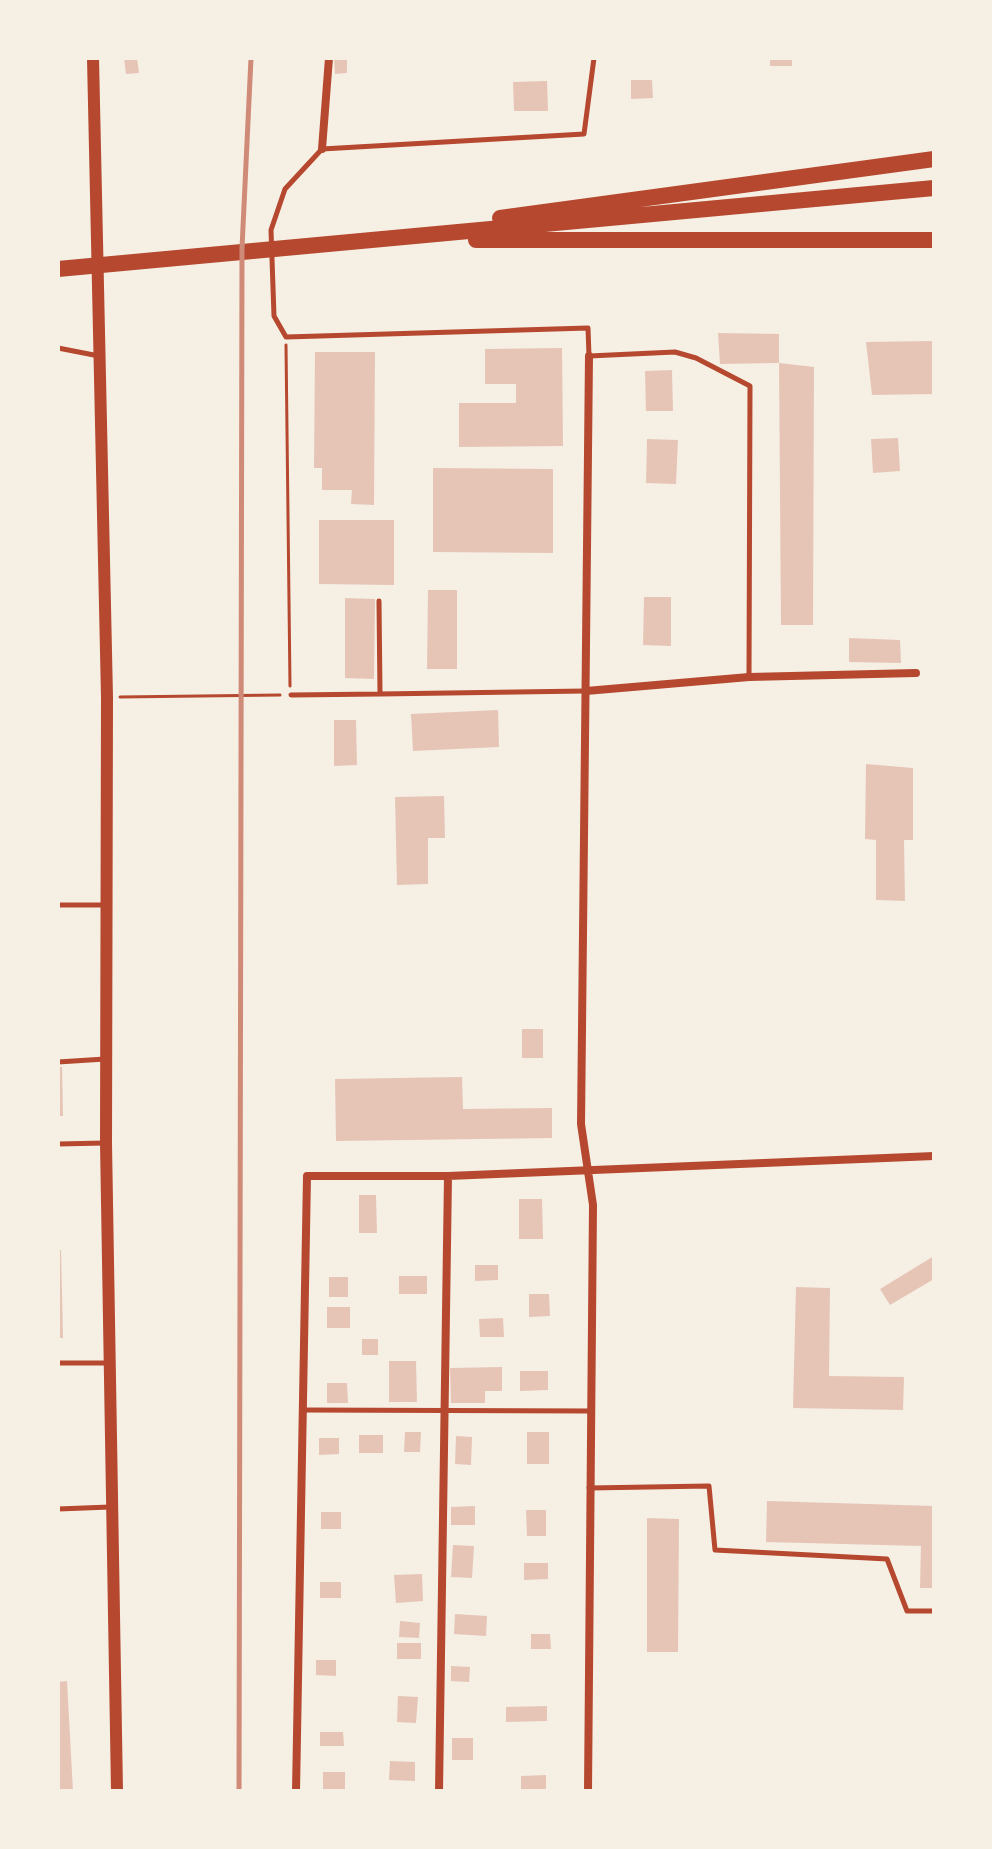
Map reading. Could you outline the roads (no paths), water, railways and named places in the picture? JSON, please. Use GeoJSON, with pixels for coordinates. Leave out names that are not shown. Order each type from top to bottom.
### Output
{"type":"FeatureCollection","features":[{"type":"Feature","properties":{"kind":"highway"},"geometry":{"type":"LineString","coordinates":[[318,244],[665,193],[934,159]]}},
{"type":"Feature","properties":{"kind":"highway"},"geometry":{"type":"LineString","coordinates":[[58,269],[934,188]]}},
{"type":"Feature","properties":{"kind":"highway"},"geometry":{"type":"LineString","coordinates":[[318,244],[515,239],[934,240]]}},
{"type":"Feature","properties":{"kind":"street"},"geometry":{"type":"LineString","coordinates":[[93,58],[107,697],[105,1059],[117,1791]]}},
{"type":"Feature","properties":{"kind":"street"},"geometry":{"type":"LineString","coordinates":[[322,149],[329,58]]}},
{"type":"Feature","properties":{"kind":"street"},"geometry":{"type":"LineString","coordinates":[[588,1791],[593,1205],[581,1124],[589,356]]}},
{"type":"Feature","properties":{"kind":"street"},"geometry":{"type":"LineString","coordinates":[[586,691],[749,677],[916,673]]}},
{"type":"Feature","properties":{"kind":"street"},"geometry":{"type":"LineString","coordinates":[[296,1791],[307,1176],[448,1176],[934,1156]]}},
{"type":"Feature","properties":{"kind":"street"},"geometry":{"type":"LineString","coordinates":[[439,1791],[448,1176]]}},
{"type":"Feature","properties":{"kind":"lane"},"geometry":{"type":"LineString","coordinates":[[594,58],[584,134],[322,149],[285,189],[271,230],[274,316],[286,337],[588,328],[589,356],[675,352],[696,358],[750,386],[749,677]]}},
{"type":"Feature","properties":{"kind":"lane"},"geometry":{"type":"LineString","coordinates":[[58,348],[100,356]]}},
{"type":"Feature","properties":{"kind":"lane"},"geometry":{"type":"LineString","coordinates":[[379,601],[380,694]]}},
{"type":"Feature","properties":{"kind":"lane"},"geometry":{"type":"LineString","coordinates":[[291,695],[586,691]]}},
{"type":"Feature","properties":{"kind":"lane"},"geometry":{"type":"LineString","coordinates":[[58,905],[106,905]]}},
{"type":"Feature","properties":{"kind":"lane"},"geometry":{"type":"LineString","coordinates":[[58,1062],[105,1059]]}},
{"type":"Feature","properties":{"kind":"lane"},"geometry":{"type":"LineString","coordinates":[[58,1144],[106,1143]]}},
{"type":"Feature","properties":{"kind":"lane"},"geometry":{"type":"LineString","coordinates":[[58,1363],[108,1363]]}},
{"type":"Feature","properties":{"kind":"lane"},"geometry":{"type":"LineString","coordinates":[[303,1410],[590,1411]]}},
{"type":"Feature","properties":{"kind":"lane"},"geometry":{"type":"LineString","coordinates":[[589,1488],[709,1486],[715,1550],[887,1559],[907,1611],[934,1611]]}},
{"type":"Feature","properties":{"kind":"lane"},"geometry":{"type":"LineString","coordinates":[[58,1509],[110,1507]]}},
{"type":"Feature","properties":{"kind":"railway"},"geometry":{"type":"LineString","coordinates":[[239,1791],[242,248],[251,58]]}}]}
